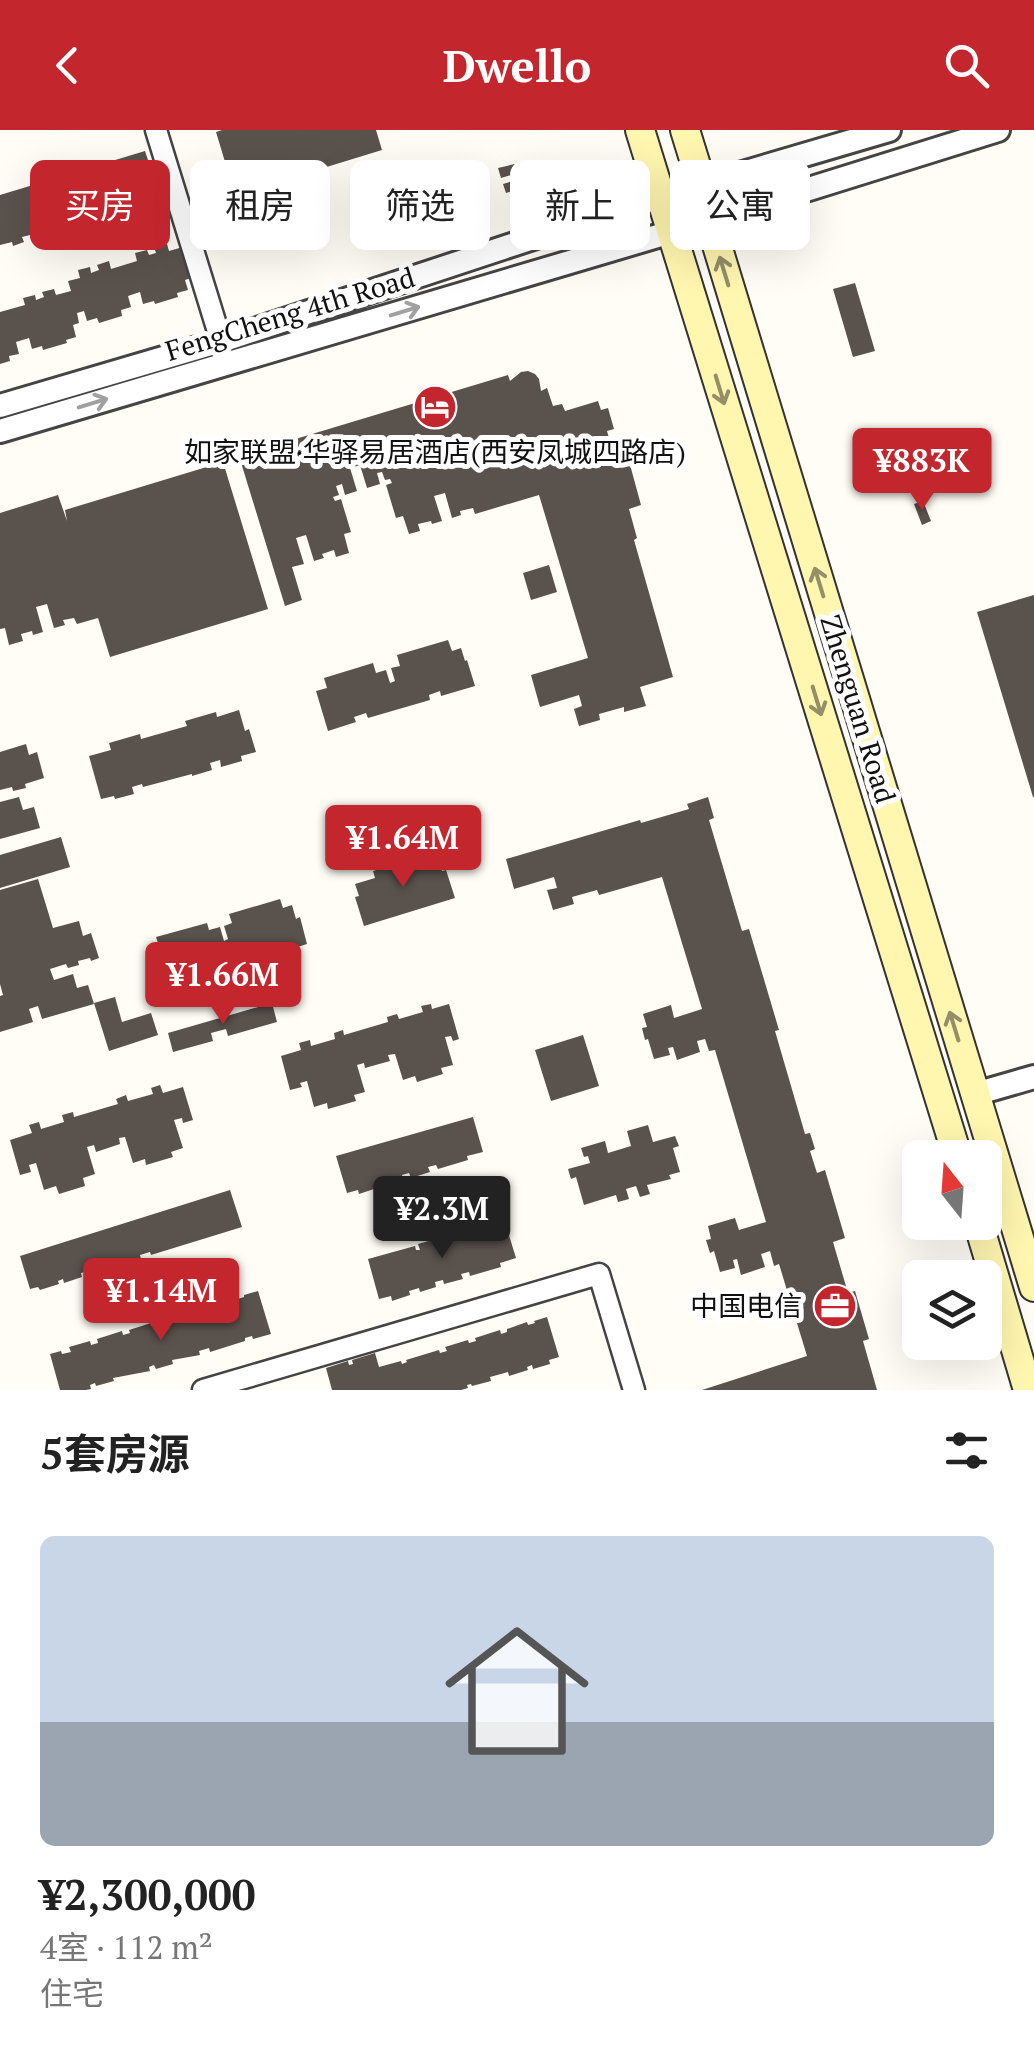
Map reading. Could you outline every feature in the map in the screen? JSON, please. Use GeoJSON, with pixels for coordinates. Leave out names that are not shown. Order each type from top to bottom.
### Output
{"type":"FeatureCollection","features":[{"type":"Feature","properties":{"kind":"main road","name":"Zhenguan Road"},"geometry":{"type":"LineString","coordinates":[[640,130],[670,228]]}},
{"type":"Feature","properties":{"kind":"main road","name":"Zhenguan Road"},"geometry":{"type":"LineString","coordinates":[[685,130],[694,160]]}},
{"type":"Feature","properties":{"kind":"main road","name":"Zhenguan Road"},"geometry":{"type":"LineString","coordinates":[[677,250],[952,1140]]}},
{"type":"Feature","properties":{"kind":"main road","name":"Zhenguan Road"},"geometry":{"type":"LineString","coordinates":[[717,250],[1034,1287]]}},
{"type":"Feature","properties":{"kind":"main road"},"geometry":{"type":"LineString","coordinates":[[983,1240],[1028,1390]]}},
{"type":"Feature","properties":{"kind":"street"},"geometry":{"type":"LineString","coordinates":[[156,130],[221,342]]}},
{"type":"Feature","properties":{"kind":"street","name":"FengCheng 4th Road"},"geometry":{"type":"LineString","coordinates":[[787,160],[889,130]]}},
{"type":"Feature","properties":{"kind":"street","name":"FengCheng 4th Road"},"geometry":{"type":"LineString","coordinates":[[810,188],[998,130]]}},
{"type":"Feature","properties":{"kind":"street","name":"FengCheng 4th Road"},"geometry":{"type":"LineString","coordinates":[[0,406],[221,342],[670,194]]}},
{"type":"Feature","properties":{"kind":"street","name":"FengCheng 4th Road"},"geometry":{"type":"LineString","coordinates":[[0,431],[670,232]]}},
{"type":"Feature","properties":{"kind":"street"},"geometry":{"type":"LineString","coordinates":[[975,1094],[1034,1077]]}},
{"type":"Feature","properties":{"kind":"street"},"geometry":{"type":"LineString","coordinates":[[204,1390],[599,1274],[634,1390]]}},
{"type":"Feature","properties":{"kind":"building"},"geometry":{"type":"Polygon","coordinates":[[[376,130],[382,150],[330,166],[330,160],[224,160],[216,132],[376,130]]]}},
{"type":"Feature","properties":{"kind":"building"},"geometry":{"type":"Polygon","coordinates":[[[145,151],[148,160],[115,160],[145,151]]]}},
{"type":"Feature","properties":{"kind":"building"},"geometry":{"type":"Polygon","coordinates":[[[510,165],[510,175],[501,178],[498,168],[510,165]]]}},
{"type":"Feature","properties":{"kind":"building"},"geometry":{"type":"Polygon","coordinates":[[[30,186],[30,235],[22,237],[24,242],[0,245],[0,195],[30,186]]]}},
{"type":"Feature","properties":{"kind":"building"},"geometry":{"type":"Polygon","coordinates":[[[183,247],[191,278],[185,280],[188,290],[155,304],[143,304],[140,292],[128,296],[131,307],[121,310],[122,316],[99,323],[97,318],[87,321],[84,311],[77,313],[79,323],[73,325],[76,337],[66,340],[67,343],[43,350],[42,346],[32,349],[29,338],[16,342],[19,354],[0,364],[0,312],[25,305],[23,298],[44,297],[42,292],[54,289],[56,295],[71,291],[68,281],[80,278],[78,270],[90,267],[91,273],[99,270],[97,265],[109,261],[111,269],[137,261],[135,253],[156,253],[155,250],[183,247]]]}},
{"type":"Feature","properties":{"kind":"building"},"geometry":{"type":"Polygon","coordinates":[[[855,283],[875,351],[853,357],[833,289],[855,283]]]}},
{"type":"Feature","properties":{"kind":"building"},"geometry":{"type":"Polygon","coordinates":[[[528,371],[539,379],[541,391],[547,388],[553,406],[562,404],[565,411],[598,401],[601,410],[608,408],[614,429],[607,431],[616,464],[629,461],[641,505],[629,509],[637,538],[634,540],[673,677],[640,687],[646,706],[599,714],[600,720],[579,726],[574,709],[582,706],[579,695],[540,707],[531,675],[588,658],[539,495],[475,514],[473,508],[460,511],[461,515],[452,518],[445,493],[434,496],[442,521],[418,524],[420,531],[409,534],[403,516],[396,518],[386,485],[392,483],[390,479],[385,480],[382,472],[377,473],[380,484],[367,488],[360,465],[350,468],[357,491],[345,495],[342,484],[336,486],[339,495],[333,497],[335,501],[341,499],[351,532],[344,534],[349,553],[336,557],[334,550],[314,561],[306,535],[296,538],[304,564],[292,567],[302,600],[285,606],[239,456],[508,375],[510,381],[528,371]]]}},
{"type":"Feature","properties":{"kind":"building"},"geometry":{"type":"Polygon","coordinates":[[[223,462],[268,609],[110,657],[98,618],[77,624],[74,618],[63,620],[65,625],[54,628],[47,604],[36,607],[43,632],[21,634],[23,641],[9,645],[5,628],[0,629],[0,513],[58,495],[67,521],[65,510],[223,462]]]}},
{"type":"Feature","properties":{"kind":"building"},"geometry":{"type":"Polygon","coordinates":[[[923,501],[931,521],[922,525],[914,504],[923,501]]]}},
{"type":"Feature","properties":{"kind":"building"},"geometry":{"type":"Polygon","coordinates":[[[549,565],[557,592],[531,600],[523,573],[549,565]]]}},
{"type":"Feature","properties":{"kind":"building"},"geometry":{"type":"Polygon","coordinates":[[[1034,595],[1034,797],[1033,797],[977,612],[1034,595]]]}},
{"type":"Feature","properties":{"kind":"building"},"geometry":{"type":"Polygon","coordinates":[[[448,640],[452,651],[461,648],[475,686],[441,696],[440,691],[429,695],[430,700],[368,718],[366,713],[354,717],[356,722],[328,731],[316,691],[327,688],[324,678],[373,663],[376,673],[386,670],[390,683],[395,681],[391,668],[400,666],[397,655],[448,640]]]}},
{"type":"Feature","properties":{"kind":"building"},"geometry":{"type":"Polygon","coordinates":[[[239,710],[256,752],[221,767],[220,760],[210,763],[212,770],[192,776],[132,787],[134,794],[101,799],[89,756],[111,750],[109,743],[140,734],[141,739],[187,726],[185,721],[239,710]]]}},
{"type":"Feature","properties":{"kind":"building"},"geometry":{"type":"Polygon","coordinates":[[[26,744],[29,755],[37,752],[44,778],[25,784],[26,788],[0,790],[0,752],[26,744]]]}},
{"type":"Feature","properties":{"kind":"building"},"geometry":{"type":"Polygon","coordinates":[[[19,797],[23,810],[34,807],[40,828],[0,839],[0,802],[19,797]]]}},
{"type":"Feature","properties":{"kind":"building"},"geometry":{"type":"Polygon","coordinates":[[[708,797],[714,818],[709,820],[742,931],[749,929],[805,1134],[810,1133],[815,1149],[810,1151],[817,1173],[825,1170],[845,1238],[833,1242],[848,1293],[855,1291],[869,1339],[863,1341],[877,1390],[702,1390],[807,1356],[779,1264],[774,1266],[770,1251],[761,1254],[765,1267],[741,1275],[737,1259],[733,1260],[735,1268],[720,1272],[706,1240],[711,1239],[708,1226],[735,1218],[739,1230],[766,1222],[715,1050],[709,1051],[705,1039],[697,1041],[700,1052],[677,1060],[673,1047],[668,1048],[670,1055],[654,1059],[648,1039],[645,1040],[643,1014],[671,1005],[674,1018],[702,1009],[662,877],[599,895],[597,890],[572,897],[574,904],[553,910],[547,890],[557,888],[554,877],[514,889],[506,859],[689,809],[687,804],[708,797]]]}},
{"type":"Feature","properties":{"kind":"building"},"geometry":{"type":"Polygon","coordinates":[[[61,837],[70,867],[0,888],[0,855],[61,837]]]}},
{"type":"Feature","properties":{"kind":"building"},"geometry":{"type":"Polygon","coordinates":[[[416,858],[418,864],[438,858],[455,898],[364,926],[355,884],[375,878],[373,871],[416,858]]]}},
{"type":"Feature","properties":{"kind":"building"},"geometry":{"type":"Polygon","coordinates":[[[38,879],[53,928],[79,921],[83,936],[91,933],[99,958],[50,969],[54,980],[73,974],[77,988],[88,985],[94,1004],[42,1019],[38,1006],[29,1009],[33,1022],[0,1032],[0,890],[38,879]]]}},
{"type":"Feature","properties":{"kind":"building"},"geometry":{"type":"Polygon","coordinates":[[[280,899],[283,908],[292,905],[296,919],[300,917],[307,944],[275,954],[273,946],[262,950],[264,957],[200,975],[198,969],[187,972],[189,979],[159,988],[151,962],[155,961],[151,948],[159,946],[156,937],[207,923],[209,930],[220,927],[224,941],[228,939],[224,926],[232,923],[229,914],[280,899]]]}},
{"type":"Feature","properties":{"kind":"building"},"geometry":{"type":"Polygon","coordinates":[[[115,997],[122,1022],[151,1013],[158,1035],[109,1051],[94,1003],[115,997]]]}},
{"type":"Feature","properties":{"kind":"building"},"geometry":{"type":"Polygon","coordinates":[[[272,1003],[277,1022],[228,1036],[226,1029],[211,1033],[213,1041],[173,1052],[168,1033],[272,1003]]]}},
{"type":"Feature","properties":{"kind":"building"},"geometry":{"type":"Polygon","coordinates":[[[431,1004],[432,1009],[449,1004],[459,1039],[445,1037],[453,1065],[441,1068],[443,1074],[417,1082],[415,1076],[403,1080],[395,1054],[388,1055],[390,1061],[365,1068],[364,1063],[357,1065],[365,1092],[354,1095],[356,1101],[328,1109],[327,1103],[314,1107],[307,1081],[290,1090],[281,1056],[301,1050],[299,1043],[310,1040],[311,1046],[335,1039],[334,1033],[343,1030],[344,1035],[388,1022],[387,1017],[397,1014],[399,1019],[423,1012],[421,1006],[431,1004]]]}},
{"type":"Feature","properties":{"kind":"building"},"geometry":{"type":"Polygon","coordinates":[[[583,1035],[599,1086],[551,1101],[535,1050],[583,1035]]]}},
{"type":"Feature","properties":{"kind":"building"},"geometry":{"type":"Polygon","coordinates":[[[160,1085],[163,1093],[183,1087],[193,1120],[174,1120],[183,1148],[171,1152],[173,1157],[146,1165],[145,1159],[133,1163],[125,1137],[119,1138],[120,1144],[96,1152],[94,1145],[87,1147],[95,1174],[83,1178],[85,1186],[59,1194],[56,1186],[44,1190],[36,1163],[29,1165],[31,1172],[20,1175],[10,1140],[32,1133],[29,1125],[39,1122],[41,1129],[64,1122],[62,1115],[73,1112],[74,1117],[118,1104],[116,1099],[126,1095],[128,1101],[153,1094],[151,1088],[160,1085]]]}},
{"type":"Feature","properties":{"kind":"building"},"geometry":{"type":"Polygon","coordinates":[[[473,1117],[483,1152],[438,1169],[436,1165],[428,1167],[430,1172],[411,1178],[409,1173],[402,1175],[403,1180],[376,1184],[377,1188],[359,1194],[358,1190],[347,1193],[336,1156],[473,1117]]]}},
{"type":"Feature","properties":{"kind":"building"},"geometry":{"type":"Polygon","coordinates":[[[648,1125],[653,1142],[675,1136],[679,1146],[673,1148],[680,1172],[669,1175],[671,1179],[647,1185],[650,1194],[640,1197],[636,1186],[626,1189],[629,1199],[618,1202],[616,1195],[584,1205],[576,1177],[571,1179],[568,1169],[590,1163],[581,1148],[605,1141],[608,1153],[631,1146],[627,1131],[648,1125]]]}},
{"type":"Feature","properties":{"kind":"building"},"geometry":{"type":"Polygon","coordinates":[[[230,1190],[242,1227],[140,1255],[141,1259],[124,1264],[123,1261],[118,1266],[81,1273],[82,1277],[64,1283],[63,1279],[40,1290],[30,1289],[20,1256],[230,1190]]]}},
{"type":"Feature","properties":{"kind":"building"},"geometry":{"type":"Polygon","coordinates":[[[504,1219],[516,1258],[500,1263],[501,1267],[470,1276],[469,1272],[461,1274],[463,1279],[435,1282],[436,1287],[420,1292],[419,1288],[409,1291],[410,1295],[392,1301],[391,1296],[379,1299],[368,1259],[415,1246],[420,1250],[418,1244],[464,1231],[465,1235],[471,1234],[469,1229],[504,1219]]]}},
{"type":"Feature","properties":{"kind":"building"},"geometry":{"type":"Polygon","coordinates":[[[258,1291],[271,1334],[245,1338],[210,1352],[209,1348],[199,1351],[200,1355],[172,1360],[173,1364],[156,1369],[154,1365],[149,1367],[150,1371],[113,1378],[114,1381],[96,1386],[95,1383],[90,1385],[91,1389],[60,1390],[50,1354],[71,1352],[69,1347],[90,1341],[91,1345],[98,1343],[97,1339],[122,1331],[123,1335],[130,1333],[129,1330],[151,1323],[159,1324],[157,1320],[183,1312],[184,1316],[217,1305],[216,1302],[231,1297],[232,1301],[258,1291]]]}},
{"type":"Feature","properties":{"kind":"building"},"geometry":{"type":"Polygon","coordinates":[[[547,1317],[559,1357],[549,1360],[550,1364],[533,1369],[532,1365],[509,1376],[508,1372],[490,1377],[491,1381],[467,1385],[461,1390],[332,1390],[326,1368],[348,1361],[353,1364],[352,1360],[375,1353],[379,1367],[401,1361],[402,1364],[547,1317]]]}},
{"type":"Feature","properties":{"kind":"place","name":"如家联盟·华驿易居酒店(西安凤城四路店)"},"geometry":{"type":"Point","coordinates":[435,407]}},
{"type":"Feature","properties":{"kind":"place","name":"中国电信"},"geometry":{"type":"Point","coordinates":[835,1306]}}]}
